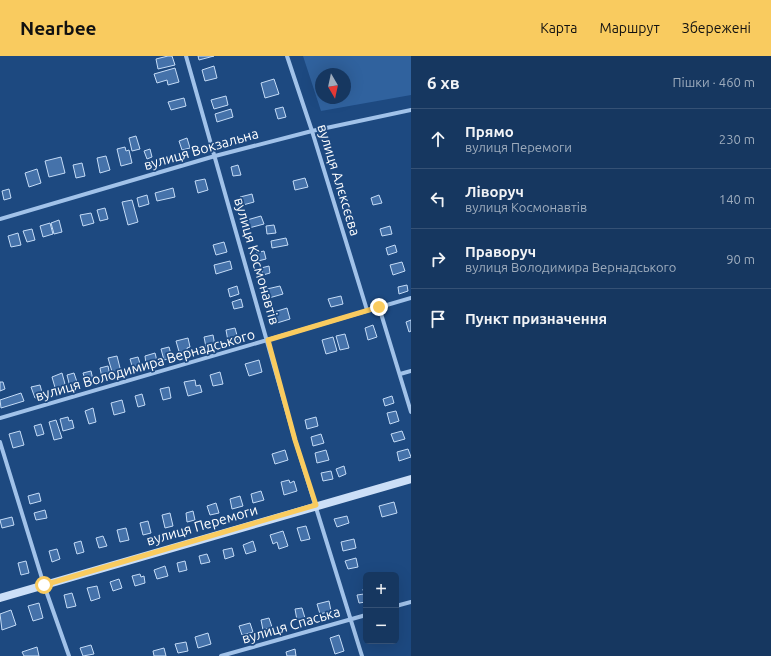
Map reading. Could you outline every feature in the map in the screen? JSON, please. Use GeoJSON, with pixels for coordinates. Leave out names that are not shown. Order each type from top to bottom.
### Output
{"type":"FeatureCollection","features":[{"type":"Feature","properties":{"kind":"main road","name":"вулиця Перемоги"},"geometry":{"type":"LineString","coordinates":[[0,598],[316,505],[411,479]]}},
{"type":"Feature","properties":{"kind":"street","name":"вулиця Космонавтів"},"geometry":{"type":"LineString","coordinates":[[186,56],[268,340],[295,440],[362,656]]}},
{"type":"Feature","properties":{"kind":"street","name":"вулиця Алєксєєва"},"geometry":{"type":"LineString","coordinates":[[287,56],[312,131],[367,310]]}},
{"type":"Feature","properties":{"kind":"street","name":"вулиця Вокзальна"},"geometry":{"type":"LineString","coordinates":[[0,219],[215,156],[312,131],[411,110]]}},
{"type":"Feature","properties":{"kind":"street","name":"вулиця Володимира Вернадського"},"geometry":{"type":"LineString","coordinates":[[0,418],[411,298]]}},
{"type":"Feature","properties":{"kind":"street"},"geometry":{"type":"LineString","coordinates":[[379,307],[411,412]]}},
{"type":"Feature","properties":{"kind":"street"},"geometry":{"type":"LineString","coordinates":[[400,374],[411,371]]}},
{"type":"Feature","properties":{"kind":"street"},"geometry":{"type":"LineString","coordinates":[[0,442],[44,585],[70,656]]}},
{"type":"Feature","properties":{"kind":"street"},"geometry":{"type":"LineString","coordinates":[[399,605],[411,602]]}},
{"type":"Feature","properties":{"kind":"street","name":"вулиця Спаська"},"geometry":{"type":"LineString","coordinates":[[221,656],[363,616]]}},
{"type":"Feature","properties":{"kind":"shaded area"},"geometry":{"type":"Polygon","coordinates":[[[303,56],[411,56],[411,95],[321,111],[319,104],[351,104],[351,68],[315,68],[315,93],[303,56]]]}},
{"type":"Feature","properties":{"kind":"building"},"geometry":{"type":"Polygon","coordinates":[[[172,56],[175,65],[158,69],[156,59],[172,56]]]}},
{"type":"Feature","properties":{"kind":"building"},"geometry":{"type":"Polygon","coordinates":[[[198,56],[214,56],[199,60],[198,56]]]}},
{"type":"Feature","properties":{"kind":"building"},"geometry":{"type":"Polygon","coordinates":[[[214,66],[217,78],[205,81],[202,70],[214,66]]]}},
{"type":"Feature","properties":{"kind":"building"},"geometry":{"type":"Polygon","coordinates":[[[175,68],[179,82],[168,85],[167,80],[157,83],[154,74],[175,68]]]}},
{"type":"Feature","properties":{"kind":"building"},"geometry":{"type":"Polygon","coordinates":[[[274,79],[279,94],[265,98],[261,83],[274,79]]]}},
{"type":"Feature","properties":{"kind":"building"},"geometry":{"type":"Polygon","coordinates":[[[226,96],[228,105],[214,109],[211,100],[226,96]]]}},
{"type":"Feature","properties":{"kind":"building"},"geometry":{"type":"Polygon","coordinates":[[[184,98],[186,106],[171,110],[168,102],[184,98]]]}},
{"type":"Feature","properties":{"kind":"building"},"geometry":{"type":"Polygon","coordinates":[[[283,107],[286,117],[278,119],[275,109],[283,107]]]}},
{"type":"Feature","properties":{"kind":"building"},"geometry":{"type":"Polygon","coordinates":[[[231,109],[233,117],[217,122],[215,114],[231,109]]]}},
{"type":"Feature","properties":{"kind":"building"},"geometry":{"type":"Polygon","coordinates":[[[136,136],[140,149],[132,151],[129,138],[136,136]]]}},
{"type":"Feature","properties":{"kind":"building"},"geometry":{"type":"Polygon","coordinates":[[[187,138],[190,148],[182,150],[179,141],[187,138]]]}},
{"type":"Feature","properties":{"kind":"building"},"geometry":{"type":"Polygon","coordinates":[[[125,147],[126,151],[129,150],[132,163],[121,166],[117,149],[125,147]]]}},
{"type":"Feature","properties":{"kind":"building"},"geometry":{"type":"Polygon","coordinates":[[[150,149],[152,157],[147,159],[144,151],[150,149]]]}},
{"type":"Feature","properties":{"kind":"building"},"geometry":{"type":"Polygon","coordinates":[[[106,156],[110,170],[100,173],[97,158],[106,156]]]}},
{"type":"Feature","properties":{"kind":"building"},"geometry":{"type":"Polygon","coordinates":[[[61,157],[65,173],[49,177],[45,161],[61,157]]]}},
{"type":"Feature","properties":{"kind":"building"},"geometry":{"type":"Polygon","coordinates":[[[82,163],[85,176],[76,178],[73,165],[82,163]]]}},
{"type":"Feature","properties":{"kind":"building"},"geometry":{"type":"Polygon","coordinates":[[[238,165],[241,175],[233,176],[231,167],[238,165]]]}},
{"type":"Feature","properties":{"kind":"building"},"geometry":{"type":"Polygon","coordinates":[[[37,169],[41,183],[29,187],[25,173],[37,169]]]}},
{"type":"Feature","properties":{"kind":"building"},"geometry":{"type":"Polygon","coordinates":[[[305,178],[308,187],[295,190],[293,181],[305,178]]]}},
{"type":"Feature","properties":{"kind":"building"},"geometry":{"type":"Polygon","coordinates":[[[205,179],[208,190],[198,193],[195,181],[205,179]]]}},
{"type":"Feature","properties":{"kind":"building"},"geometry":{"type":"Polygon","coordinates":[[[173,188],[175,197],[157,201],[155,193],[173,188]]]}},
{"type":"Feature","properties":{"kind":"building"},"geometry":{"type":"Polygon","coordinates":[[[9,189],[11,198],[4,200],[2,191],[9,189]]]}},
{"type":"Feature","properties":{"kind":"building"},"geometry":{"type":"Polygon","coordinates":[[[252,194],[254,202],[243,205],[240,197],[252,194]]]}},
{"type":"Feature","properties":{"kind":"building"},"geometry":{"type":"Polygon","coordinates":[[[147,195],[149,204],[139,207],[137,198],[147,195]]]}},
{"type":"Feature","properties":{"kind":"building"},"geometry":{"type":"Polygon","coordinates":[[[379,195],[382,203],[373,205],[371,198],[379,195]]]}},
{"type":"Feature","properties":{"kind":"building"},"geometry":{"type":"Polygon","coordinates":[[[132,200],[138,222],[128,225],[122,202],[132,200]]]}},
{"type":"Feature","properties":{"kind":"building"},"geometry":{"type":"Polygon","coordinates":[[[105,208],[108,219],[100,221],[97,210],[105,208]]]}},
{"type":"Feature","properties":{"kind":"building"},"geometry":{"type":"Polygon","coordinates":[[[91,213],[94,223],[83,226],[80,215],[91,213]]]}},
{"type":"Feature","properties":{"kind":"building"},"geometry":{"type":"Polygon","coordinates":[[[261,216],[264,224],[249,228],[247,220],[261,216]]]}},
{"type":"Feature","properties":{"kind":"building"},"geometry":{"type":"Polygon","coordinates":[[[59,220],[62,232],[54,234],[51,223],[59,220]]]}},
{"type":"Feature","properties":{"kind":"building"},"geometry":{"type":"Polygon","coordinates":[[[50,223],[53,234],[43,237],[40,226],[50,223]]]}},
{"type":"Feature","properties":{"kind":"building"},"geometry":{"type":"Polygon","coordinates":[[[274,225],[276,233],[267,234],[266,226],[274,225]]]}},
{"type":"Feature","properties":{"kind":"building"},"geometry":{"type":"Polygon","coordinates":[[[390,226],[392,234],[382,236],[380,229],[390,226]]]}},
{"type":"Feature","properties":{"kind":"building"},"geometry":{"type":"Polygon","coordinates":[[[32,229],[35,240],[27,242],[23,231],[32,229]]]}},
{"type":"Feature","properties":{"kind":"building"},"geometry":{"type":"Polygon","coordinates":[[[18,233],[21,245],[11,247],[8,236],[18,233]]]}},
{"type":"Feature","properties":{"kind":"building"},"geometry":{"type":"Polygon","coordinates":[[[286,238],[288,245],[272,248],[271,241],[286,238]]]}},
{"type":"Feature","properties":{"kind":"building"},"geometry":{"type":"Polygon","coordinates":[[[224,242],[227,252],[216,255],[213,245],[224,242]]]}},
{"type":"Feature","properties":{"kind":"building"},"geometry":{"type":"Polygon","coordinates":[[[395,245],[397,252],[388,255],[386,248],[395,245]]]}},
{"type":"Feature","properties":{"kind":"building"},"geometry":{"type":"Polygon","coordinates":[[[264,251],[266,259],[258,261],[256,253],[264,251]]]}},
{"type":"Feature","properties":{"kind":"building"},"geometry":{"type":"Polygon","coordinates":[[[230,261],[232,269],[216,274],[214,265],[230,261]]]}},
{"type":"Feature","properties":{"kind":"building"},"geometry":{"type":"Polygon","coordinates":[[[402,262],[405,271],[393,275],[390,265],[402,262]]]}},
{"type":"Feature","properties":{"kind":"building"},"geometry":{"type":"Polygon","coordinates":[[[269,266],[270,273],[263,275],[261,268],[269,266]]]}},
{"type":"Feature","properties":{"kind":"building"},"geometry":{"type":"Polygon","coordinates":[[[407,285],[408,291],[399,294],[398,287],[407,285]]]}},
{"type":"Feature","properties":{"kind":"building"},"geometry":{"type":"Polygon","coordinates":[[[237,286],[239,294],[230,297],[228,289],[237,286]]]}},
{"type":"Feature","properties":{"kind":"building"},"geometry":{"type":"Polygon","coordinates":[[[280,286],[283,294],[269,298],[267,289],[280,286]]]}},
{"type":"Feature","properties":{"kind":"building"},"geometry":{"type":"Polygon","coordinates":[[[341,296],[343,304],[331,307],[328,299],[341,296]]]}},
{"type":"Feature","properties":{"kind":"building"},"geometry":{"type":"Polygon","coordinates":[[[241,299],[243,307],[234,309],[232,302],[241,299]]]}},
{"type":"Feature","properties":{"kind":"building"},"geometry":{"type":"Polygon","coordinates":[[[287,308],[290,319],[277,323],[274,312],[287,308]]]}},
{"type":"Feature","properties":{"kind":"building"},"geometry":{"type":"Polygon","coordinates":[[[411,320],[411,331],[409,332],[406,322],[411,320]]]}},
{"type":"Feature","properties":{"kind":"building"},"geometry":{"type":"Polygon","coordinates":[[[373,325],[377,337],[368,340],[365,328],[373,325]]]}},
{"type":"Feature","properties":{"kind":"building"},"geometry":{"type":"Polygon","coordinates":[[[235,328],[238,339],[228,341],[226,330],[235,328]]]}},
{"type":"Feature","properties":{"kind":"building"},"geometry":{"type":"Polygon","coordinates":[[[345,334],[349,348],[340,350],[336,336],[345,334]]]}},
{"type":"Feature","properties":{"kind":"building"},"geometry":{"type":"Polygon","coordinates":[[[213,335],[215,346],[206,347],[204,337],[213,335]]]}},
{"type":"Feature","properties":{"kind":"building"},"geometry":{"type":"Polygon","coordinates":[[[333,337],[337,351],[326,354],[322,340],[333,337]]]}},
{"type":"Feature","properties":{"kind":"building"},"geometry":{"type":"Polygon","coordinates":[[[188,338],[190,347],[187,348],[188,353],[180,355],[176,341],[188,338]]]}},
{"type":"Feature","properties":{"kind":"building"},"geometry":{"type":"Polygon","coordinates":[[[169,347],[172,358],[164,360],[161,349],[169,347]]]}},
{"type":"Feature","properties":{"kind":"building"},"geometry":{"type":"Polygon","coordinates":[[[155,353],[157,361],[146,364],[145,356],[155,353]]]}},
{"type":"Feature","properties":{"kind":"building"},"geometry":{"type":"Polygon","coordinates":[[[117,356],[121,372],[113,375],[108,358],[117,356]]]}},
{"type":"Feature","properties":{"kind":"building"},"geometry":{"type":"Polygon","coordinates":[[[138,357],[141,367],[133,369],[130,359],[138,357]]]}},
{"type":"Feature","properties":{"kind":"building"},"geometry":{"type":"Polygon","coordinates":[[[259,360],[262,372],[249,376],[245,364],[259,360]]]}},
{"type":"Feature","properties":{"kind":"building"},"geometry":{"type":"Polygon","coordinates":[[[108,366],[110,376],[102,378],[100,368],[108,366]]]}},
{"type":"Feature","properties":{"kind":"building"},"geometry":{"type":"Polygon","coordinates":[[[91,371],[93,380],[86,382],[83,373],[91,371]]]}},
{"type":"Feature","properties":{"kind":"building"},"geometry":{"type":"Polygon","coordinates":[[[220,372],[223,384],[213,386],[210,375],[220,372]]]}},
{"type":"Feature","properties":{"kind":"building"},"geometry":{"type":"Polygon","coordinates":[[[62,373],[65,384],[63,385],[64,389],[56,391],[52,377],[62,373]]]}},
{"type":"Feature","properties":{"kind":"building"},"geometry":{"type":"Polygon","coordinates":[[[74,373],[78,385],[70,387],[67,375],[74,373]]]}},
{"type":"Feature","properties":{"kind":"building"},"geometry":{"type":"Polygon","coordinates":[[[195,380],[196,386],[200,385],[202,392],[188,396],[184,382],[195,380]]]}},
{"type":"Feature","properties":{"kind":"building"},"geometry":{"type":"Polygon","coordinates":[[[0,382],[3,382],[5,389],[0,391],[0,382]]]}},
{"type":"Feature","properties":{"kind":"building"},"geometry":{"type":"Polygon","coordinates":[[[40,385],[43,396],[35,398],[31,387],[40,385]]]}},
{"type":"Feature","properties":{"kind":"building"},"geometry":{"type":"Polygon","coordinates":[[[169,387],[171,398],[163,400],[160,389],[169,387]]]}},
{"type":"Feature","properties":{"kind":"building"},"geometry":{"type":"Polygon","coordinates":[[[21,393],[24,401],[1,408],[0,400],[21,393]]]}},
{"type":"Feature","properties":{"kind":"building"},"geometry":{"type":"Polygon","coordinates":[[[142,394],[145,405],[138,407],[135,396],[142,394]]]}},
{"type":"Feature","properties":{"kind":"building"},"geometry":{"type":"Polygon","coordinates":[[[392,396],[394,403],[385,406],[383,399],[392,396]]]}},
{"type":"Feature","properties":{"kind":"building"},"geometry":{"type":"Polygon","coordinates":[[[122,400],[125,412],[114,415],[111,403],[122,400]]]}},
{"type":"Feature","properties":{"kind":"building"},"geometry":{"type":"Polygon","coordinates":[[[93,408],[96,422],[89,424],[85,411],[93,408]]]}},
{"type":"Feature","properties":{"kind":"building"},"geometry":{"type":"Polygon","coordinates":[[[396,411],[399,421],[390,424],[387,413],[396,411]]]}},
{"type":"Feature","properties":{"kind":"building"},"geometry":{"type":"Polygon","coordinates":[[[68,417],[69,421],[72,420],[74,428],[63,431],[60,419],[68,417]]]}},
{"type":"Feature","properties":{"kind":"building"},"geometry":{"type":"Polygon","coordinates":[[[316,417],[318,426],[307,429],[305,420],[316,417]]]}},
{"type":"Feature","properties":{"kind":"building"},"geometry":{"type":"Polygon","coordinates":[[[56,420],[62,438],[54,440],[49,422],[56,420]]]}},
{"type":"Feature","properties":{"kind":"building"},"geometry":{"type":"Polygon","coordinates":[[[41,424],[44,434],[37,436],[34,426],[41,424]]]}},
{"type":"Feature","properties":{"kind":"building"},"geometry":{"type":"Polygon","coordinates":[[[20,431],[24,445],[13,448],[9,434],[20,431]]]}},
{"type":"Feature","properties":{"kind":"building"},"geometry":{"type":"Polygon","coordinates":[[[402,431],[405,439],[394,442],[391,434],[402,431]]]}},
{"type":"Feature","properties":{"kind":"building"},"geometry":{"type":"Polygon","coordinates":[[[321,434],[324,443],[313,446],[311,437],[321,434]]]}},
{"type":"Feature","properties":{"kind":"building"},"geometry":{"type":"Polygon","coordinates":[[[408,449],[411,457],[399,461],[397,452],[408,449]]]}},
{"type":"Feature","properties":{"kind":"building"},"geometry":{"type":"Polygon","coordinates":[[[285,450],[288,460],[275,464],[272,454],[285,450]]]}},
{"type":"Feature","properties":{"kind":"building"},"geometry":{"type":"Polygon","coordinates":[[[326,450],[329,460],[317,463],[315,453],[326,450]]]}},
{"type":"Feature","properties":{"kind":"building"},"geometry":{"type":"Polygon","coordinates":[[[344,466],[346,474],[339,477],[336,469],[344,466]]]}},
{"type":"Feature","properties":{"kind":"building"},"geometry":{"type":"Polygon","coordinates":[[[331,471],[333,479],[323,481],[321,473],[331,471]]]}},
{"type":"Feature","properties":{"kind":"building"},"geometry":{"type":"Polygon","coordinates":[[[289,480],[290,483],[294,481],[297,491],[284,495],[281,482],[289,480]]]}},
{"type":"Feature","properties":{"kind":"building"},"geometry":{"type":"Polygon","coordinates":[[[261,491],[264,500],[253,503],[251,494],[261,491]]]}},
{"type":"Feature","properties":{"kind":"building"},"geometry":{"type":"Polygon","coordinates":[[[39,493],[41,501],[30,504],[28,496],[39,493]]]}},
{"type":"Feature","properties":{"kind":"building"},"geometry":{"type":"Polygon","coordinates":[[[240,496],[243,506],[232,509],[230,499],[240,496]]]}},
{"type":"Feature","properties":{"kind":"building"},"geometry":{"type":"Polygon","coordinates":[[[394,502],[397,513],[382,517],[379,506],[394,502]]]}},
{"type":"Feature","properties":{"kind":"building"},"geometry":{"type":"Polygon","coordinates":[[[216,503],[219,513],[210,515],[207,506],[216,503]]]}},
{"type":"Feature","properties":{"kind":"building"},"geometry":{"type":"Polygon","coordinates":[[[45,510],[47,518],[36,520],[34,513],[45,510]]]}},
{"type":"Feature","properties":{"kind":"building"},"geometry":{"type":"Polygon","coordinates":[[[193,511],[195,520],[187,522],[186,513],[193,511]]]}},
{"type":"Feature","properties":{"kind":"building"},"geometry":{"type":"Polygon","coordinates":[[[170,513],[173,526],[165,528],[162,515],[170,513]]]}},
{"type":"Feature","properties":{"kind":"building"},"geometry":{"type":"Polygon","coordinates":[[[347,516],[349,523],[337,527],[334,519],[347,516]]]}},
{"type":"Feature","properties":{"kind":"building"},"geometry":{"type":"Polygon","coordinates":[[[12,517],[14,525],[2,528],[0,520],[12,517]]]}},
{"type":"Feature","properties":{"kind":"building"},"geometry":{"type":"Polygon","coordinates":[[[148,521],[151,533],[143,535],[140,523],[148,521]]]}},
{"type":"Feature","properties":{"kind":"building"},"geometry":{"type":"Polygon","coordinates":[[[306,526],[310,539],[301,541],[297,528],[306,526]]]}},
{"type":"Feature","properties":{"kind":"building"},"geometry":{"type":"Polygon","coordinates":[[[126,528],[129,540],[120,542],[117,530],[126,528]]]}},
{"type":"Feature","properties":{"kind":"building"},"geometry":{"type":"Polygon","coordinates":[[[283,531],[288,546],[279,549],[277,542],[273,544],[270,535],[283,531]]]}},
{"type":"Feature","properties":{"kind":"building"},"geometry":{"type":"Polygon","coordinates":[[[103,536],[107,546],[99,548],[96,538],[103,536]]]}},
{"type":"Feature","properties":{"kind":"building"},"geometry":{"type":"Polygon","coordinates":[[[354,539],[356,548],[343,551],[341,542],[354,539]]]}},
{"type":"Feature","properties":{"kind":"building"},"geometry":{"type":"Polygon","coordinates":[[[81,541],[84,552],[77,554],[74,543],[81,541]]]}},
{"type":"Feature","properties":{"kind":"building"},"geometry":{"type":"Polygon","coordinates":[[[253,541],[256,551],[246,554],[243,545],[253,541]]]}},
{"type":"Feature","properties":{"kind":"building"},"geometry":{"type":"Polygon","coordinates":[[[232,548],[234,556],[225,559],[223,550],[232,548]]]}},
{"type":"Feature","properties":{"kind":"building"},"geometry":{"type":"Polygon","coordinates":[[[57,549],[60,559],[52,562],[49,551],[57,549]]]}},
{"type":"Feature","properties":{"kind":"building"},"geometry":{"type":"Polygon","coordinates":[[[207,554],[210,562],[201,564],[199,556],[207,554]]]}},
{"type":"Feature","properties":{"kind":"building"},"geometry":{"type":"Polygon","coordinates":[[[356,558],[358,567],[348,569],[345,561],[356,558]]]}},
{"type":"Feature","properties":{"kind":"building"},"geometry":{"type":"Polygon","coordinates":[[[26,561],[29,573],[21,575],[18,563],[26,561]]]}},
{"type":"Feature","properties":{"kind":"building"},"geometry":{"type":"Polygon","coordinates":[[[185,561],[187,570],[179,572],[177,563],[185,561]]]}},
{"type":"Feature","properties":{"kind":"building"},"geometry":{"type":"Polygon","coordinates":[[[165,566],[168,576],[157,579],[154,570],[165,566]]]}},
{"type":"Feature","properties":{"kind":"building"},"geometry":{"type":"Polygon","coordinates":[[[140,574],[141,577],[144,576],[145,583],[135,586],[132,576],[140,574]]]}},
{"type":"Feature","properties":{"kind":"building"},"geometry":{"type":"Polygon","coordinates":[[[119,579],[122,588],[113,591],[110,582],[119,579]]]}},
{"type":"Feature","properties":{"kind":"building"},"geometry":{"type":"Polygon","coordinates":[[[97,586],[100,598],[91,601],[87,588],[97,586]]]}},
{"type":"Feature","properties":{"kind":"building"},"geometry":{"type":"Polygon","coordinates":[[[72,593],[76,606],[67,608],[64,595],[72,593]]]}},
{"type":"Feature","properties":{"kind":"building"},"geometry":{"type":"Polygon","coordinates":[[[363,594],[363,602],[359,603],[357,595],[363,594]]]}},
{"type":"Feature","properties":{"kind":"building"},"geometry":{"type":"Polygon","coordinates":[[[329,601],[331,611],[320,614],[317,604],[329,601]]]}},
{"type":"Feature","properties":{"kind":"building"},"geometry":{"type":"Polygon","coordinates":[[[39,603],[43,618],[33,621],[28,606],[39,603]]]}},
{"type":"Feature","properties":{"kind":"building"},"geometry":{"type":"Polygon","coordinates":[[[302,608],[305,618],[297,620],[295,609],[302,608]]]}},
{"type":"Feature","properties":{"kind":"building"},"geometry":{"type":"Polygon","coordinates":[[[11,610],[16,625],[2,630],[0,614],[11,610]]]}},
{"type":"Feature","properties":{"kind":"building"},"geometry":{"type":"Polygon","coordinates":[[[269,618],[272,627],[263,630],[261,620],[269,618]]]}},
{"type":"Feature","properties":{"kind":"building"},"geometry":{"type":"Polygon","coordinates":[[[250,623],[253,632],[242,635],[239,626],[250,623]]]}},
{"type":"Feature","properties":{"kind":"building"},"geometry":{"type":"Polygon","coordinates":[[[208,633],[211,644],[198,648],[195,637],[208,633]]]}},
{"type":"Feature","properties":{"kind":"building"},"geometry":{"type":"Polygon","coordinates":[[[339,635],[344,651],[335,654],[330,638],[339,635]]]}},
{"type":"Feature","properties":{"kind":"building"},"geometry":{"type":"Polygon","coordinates":[[[186,642],[188,651],[178,653],[175,644],[186,642]]]}},
{"type":"Feature","properties":{"kind":"building"},"geometry":{"type":"Polygon","coordinates":[[[91,645],[94,654],[83,656],[80,648],[91,645]]]}},
{"type":"Feature","properties":{"kind":"building"},"geometry":{"type":"Polygon","coordinates":[[[37,647],[39,656],[24,656],[22,652],[37,647]]]}},
{"type":"Feature","properties":{"kind":"building"},"geometry":{"type":"Polygon","coordinates":[[[164,648],[166,656],[154,656],[153,651],[164,648]]]}},
{"type":"Feature","properties":{"kind":"building"},"geometry":{"type":"Polygon","coordinates":[[[295,649],[296,656],[287,656],[286,652],[295,649]]]}},
{"type":"Feature","properties":{"kind":"route"},"geometry":{"type":"LineString","coordinates":[[44,585],[316,505],[295,440],[268,340],[379,307]]}}]}
